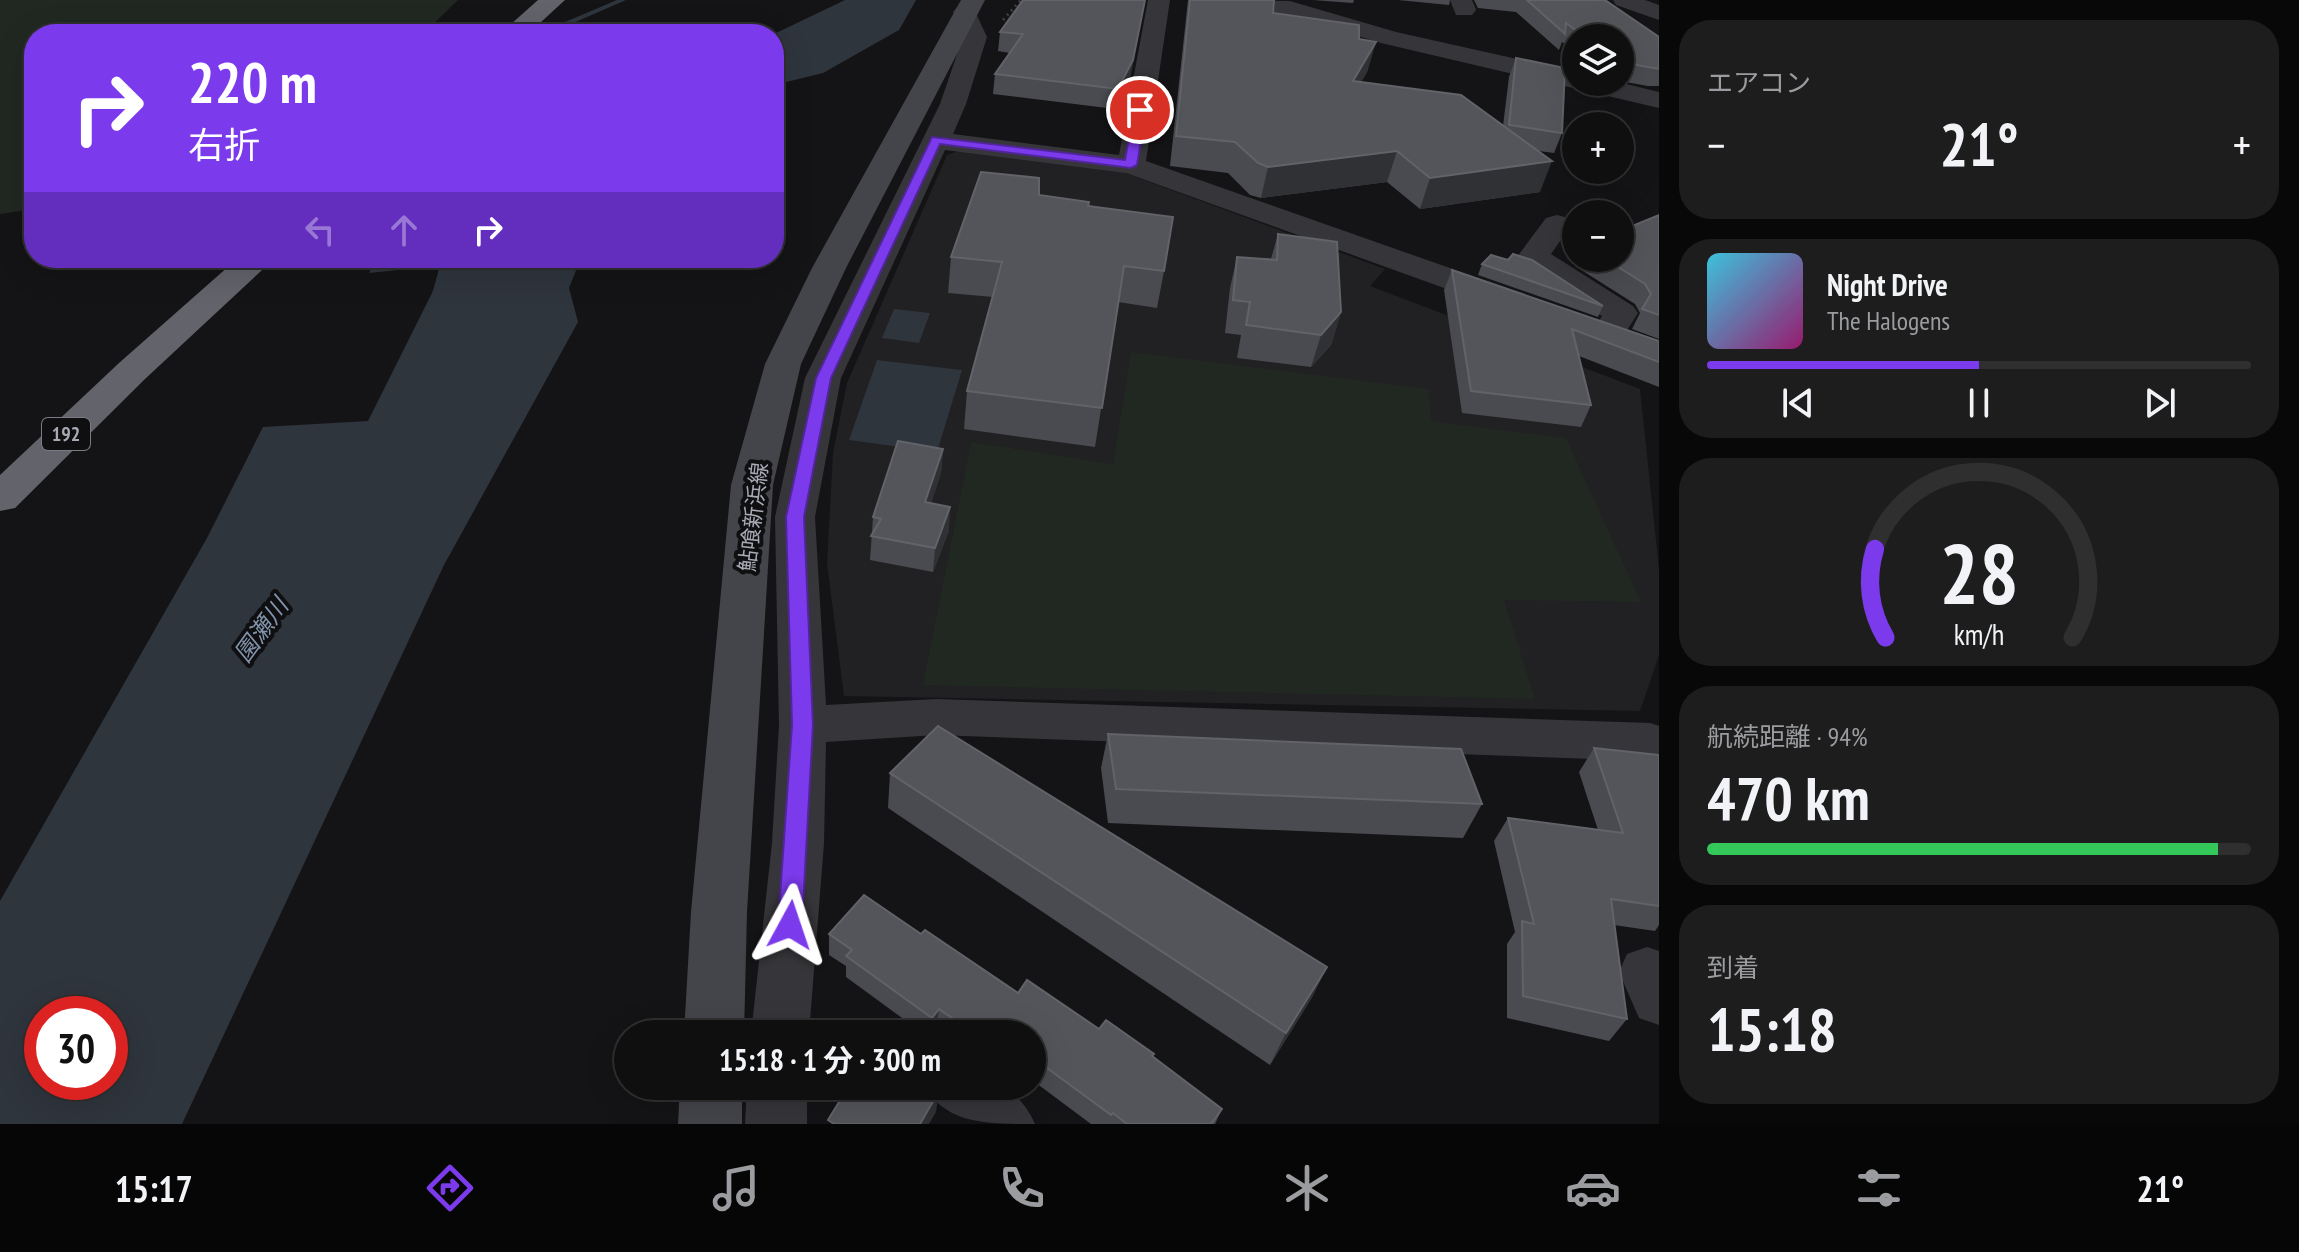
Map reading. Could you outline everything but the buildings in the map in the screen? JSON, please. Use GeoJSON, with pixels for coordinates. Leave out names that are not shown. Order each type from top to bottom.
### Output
{"type":"FeatureCollection","features":[{"type":"Feature","properties":{"kind":"highway"},"geometry":{"type":"LineString","coordinates":[[509,24],[539,4]]}},
{"type":"Feature","properties":{"kind":"highway"},"geometry":{"type":"LineString","coordinates":[[522,24],[539,4]]}},
{"type":"Feature","properties":{"kind":"highway","name":"192"},"geometry":{"type":"LineString","coordinates":[[0,498],[116,373],[224,268]]}},
{"type":"Feature","properties":{"kind":"highway","name":"192"},"geometry":{"type":"LineString","coordinates":[[0,465],[246,268]]}},
{"type":"Feature","properties":{"kind":"main road","name":"鮎喰新浜線"},"geometry":{"type":"LineString","coordinates":[[715,1020],[719,912],[752,485],[783,364],[829,268],[969,6]]}},
{"type":"Feature","properties":{"kind":"main road"},"geometry":{"type":"LineString","coordinates":[[710,1124],[711,1100]]}},
{"type":"Feature","properties":{"kind":"street"},"geometry":{"type":"LineString","coordinates":[[1131,165],[1159,0]]}},
{"type":"Feature","properties":{"kind":"street"},"geometry":{"type":"LineString","coordinates":[[1210,0],[1290,4],[1390,38],[1562,75]]}},
{"type":"Feature","properties":{"kind":"street"},"geometry":{"type":"LineString","coordinates":[[1624,0],[1659,13]]}},
{"type":"Feature","properties":{"kind":"street"},"geometry":{"type":"LineString","coordinates":[[781,1020],[798,843],[803,725],[795,517],[823,378],[953,104],[975,37],[969,6]]}},
{"type":"Feature","properties":{"kind":"street"},"geometry":{"type":"LineString","coordinates":[[1634,70],[1646,70]]}},
{"type":"Feature","properties":{"kind":"street"},"geometry":{"type":"LineString","coordinates":[[1634,94],[1659,100]]}},
{"type":"Feature","properties":{"kind":"street"},"geometry":{"type":"LineString","coordinates":[[936,140],[1131,165],[1533,309]]}},
{"type":"Feature","properties":{"kind":"street"},"geometry":{"type":"LineString","coordinates":[[1557,224],[1533,257],[1621,313],[1607,336]]}},
{"type":"Feature","properties":{"kind":"street"},"geometry":{"type":"LineString","coordinates":[[803,725],[937,717],[1656,735]]}},
{"type":"Feature","properties":{"kind":"street"},"geometry":{"type":"LineString","coordinates":[[776,1124],[777,1100]]}},
{"type":"Feature","properties":{"kind":"street"},"geometry":{"type":"LineString","coordinates":[[972,1100],[1004,1124]]}},
{"type":"Feature","properties":{"kind":"shaded area"},"geometry":{"type":"Polygon","coordinates":[[[0,0],[458,0],[433,24],[24,24],[24,210],[0,214],[0,0]]]}},
{"type":"Feature","properties":{"kind":"shaded area"},"geometry":{"type":"Polygon","coordinates":[[[965,149],[1117,170],[1385,269],[1370,286],[1640,389],[1659,569],[1659,655],[1640,711],[844,696],[827,563],[833,453],[847,383],[947,155],[965,149]]]}},
{"type":"Feature","properties":{"kind":"shaded area"},"geometry":{"type":"Polygon","coordinates":[[[1131,352],[1429,389],[1431,421],[1566,438],[1641,602],[1504,600],[1535,699],[923,685],[971,442],[1113,464],[1131,352]]]}},
{"type":"Feature","properties":{"kind":"water"},"geometry":{"type":"Polygon","coordinates":[[[845,0],[916,0],[899,30],[823,73],[784,83],[784,29],[845,0]]]}},
{"type":"Feature","properties":{"kind":"water"},"geometry":{"type":"Polygon","coordinates":[[[372,268],[417,268],[369,273],[372,268]]]}},
{"type":"Feature","properties":{"kind":"water"},"geometry":{"type":"Polygon","coordinates":[[[495,268],[577,268],[569,288],[578,322],[444,565],[182,1124],[0,1124],[0,901],[207,538],[263,427],[368,421],[436,285],[487,279],[495,268]]]}},
{"type":"Feature","properties":{"kind":"water"},"geometry":{"type":"Polygon","coordinates":[[[894,309],[930,313],[919,343],[882,338],[894,309]]]}},
{"type":"Feature","properties":{"kind":"water"},"geometry":{"type":"Polygon","coordinates":[[[877,360],[962,370],[937,452],[849,440],[877,360]]]}},
{"type":"Feature","properties":{"kind":"waterway"},"geometry":{"type":"LineString","coordinates":[[567,24],[623,0]]}},
{"type":"Feature","properties":{"kind":"waterway","name":"園瀬川"},"geometry":{"type":"LineString","coordinates":[[440,385],[469,268]]}},
{"type":"Feature","properties":{"kind":"route"},"geometry":{"type":"LineString","coordinates":[[790,925],[798,843],[803,725],[795,517],[823,378],[936,140],[1131,165],[1140,110]]}}]}
